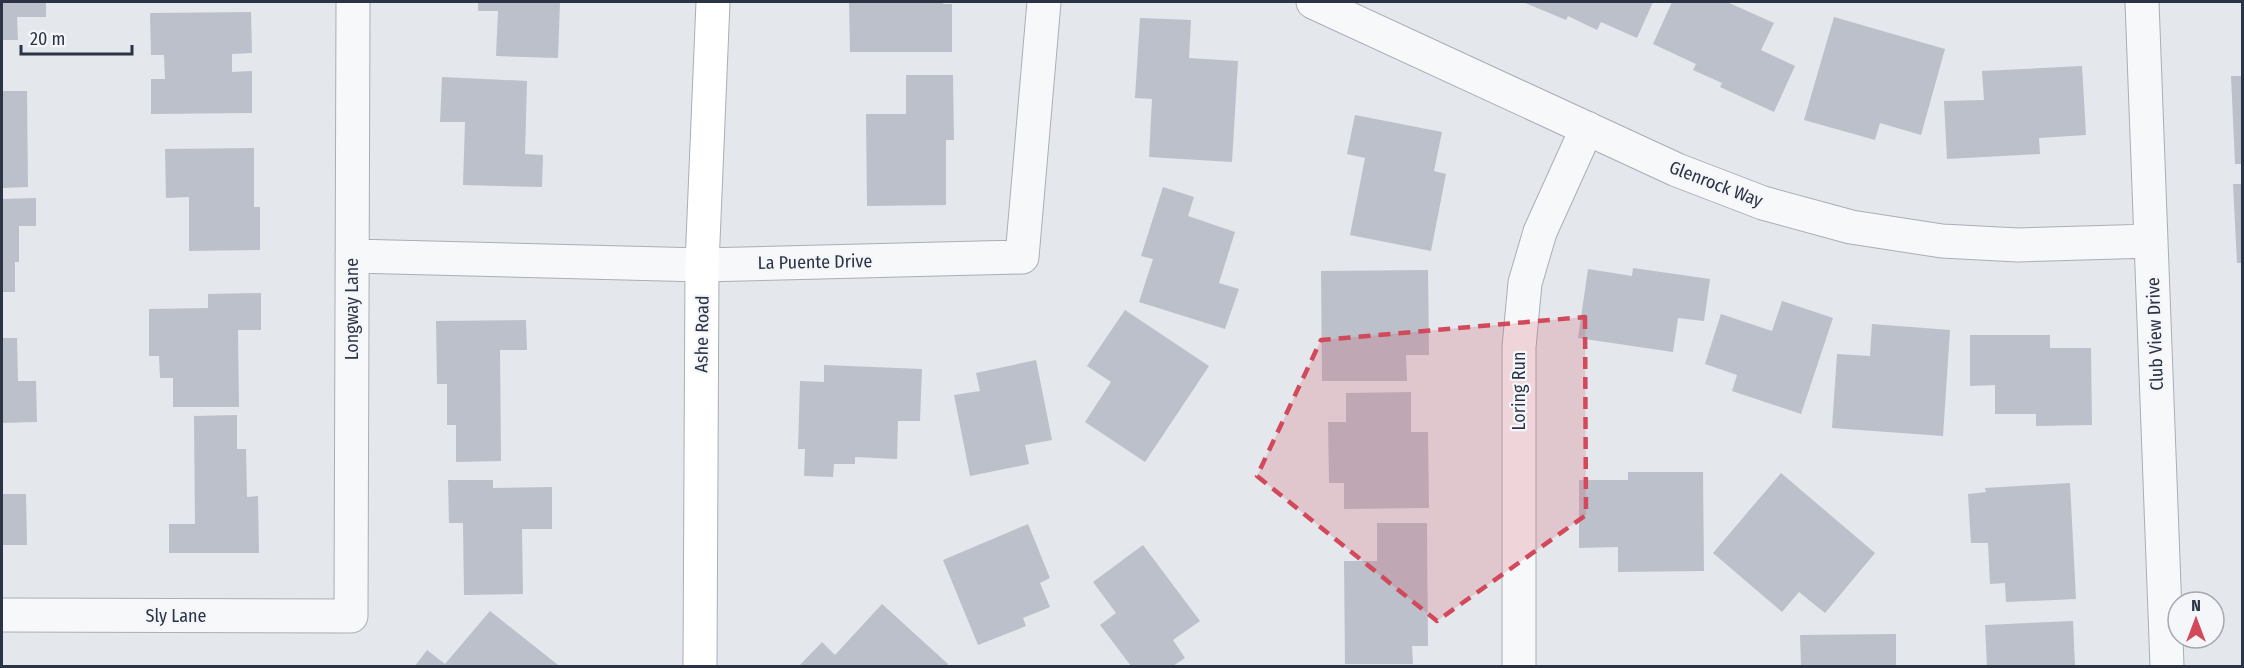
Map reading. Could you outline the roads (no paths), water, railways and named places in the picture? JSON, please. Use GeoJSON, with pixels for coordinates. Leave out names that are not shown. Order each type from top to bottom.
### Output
{"type":"FeatureCollection","features":[{"type":"Feature","properties":{"kind":"street","name":"Longway Lane"},"geometry":{"type":"LineString","coordinates":[[351,616],[353,2]]}},
{"type":"Feature","properties":{"kind":"street","name":"Ashe Road"},"geometry":{"type":"LineString","coordinates":[[700,666],[702,265],[713,2]]}},
{"type":"Feature","properties":{"kind":"street","name":"La Puente Drive"},"geometry":{"type":"LineString","coordinates":[[352,256],[702,265],[1022,257],[1044,2]]}},
{"type":"Feature","properties":{"kind":"street","name":"Glenrock Way"},"geometry":{"type":"LineString","coordinates":[[1313,2],[1677,170],[1763,203],[1851,227],[1942,241],[2018,245],[2151,241]]}},
{"type":"Feature","properties":{"kind":"street","name":"Club View Drive"},"geometry":{"type":"LineString","coordinates":[[2142,2],[2167,666]]}},
{"type":"Feature","properties":{"kind":"street","name":"Loring Run"},"geometry":{"type":"LineString","coordinates":[[1519,666],[1519,347],[1525,282],[1540,232],[1587,128]]}},
{"type":"Feature","properties":{"kind":"street","name":"Sly Lane"},"geometry":{"type":"LineString","coordinates":[[2,615],[351,616]]}}]}
